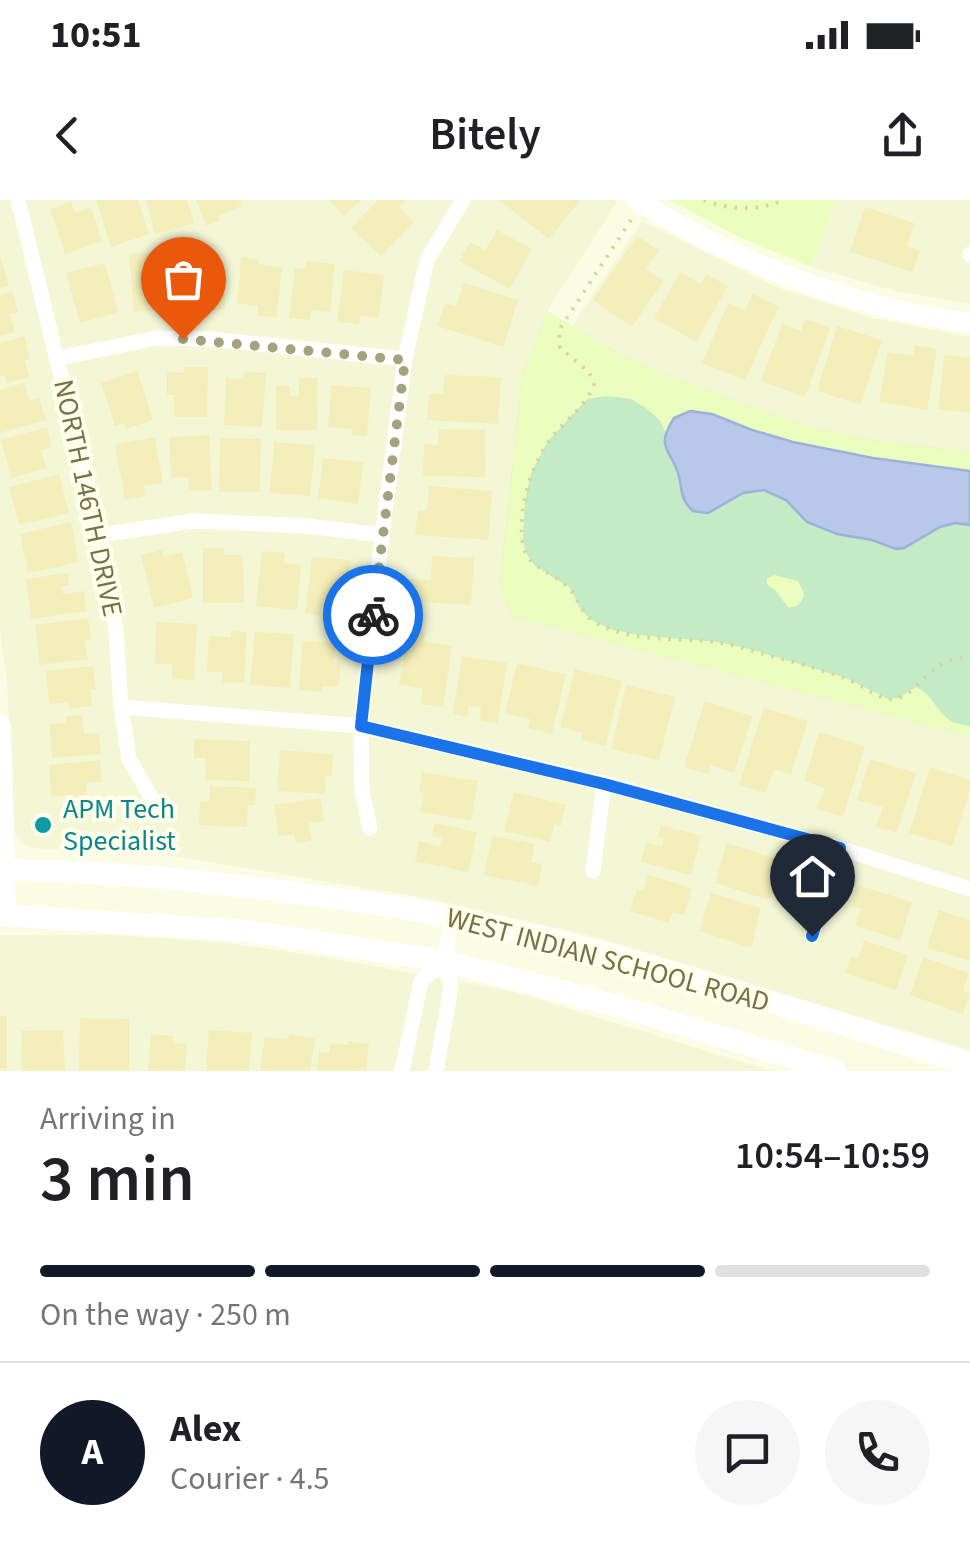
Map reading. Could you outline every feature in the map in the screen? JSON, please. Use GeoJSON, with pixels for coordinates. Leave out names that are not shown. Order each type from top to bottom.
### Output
{"type":"FeatureCollection","features":[{"type":"Feature","properties":{"kind":"main road"},"geometry":{"type":"LineString","coordinates":[[0,726],[3,915]]}},
{"type":"Feature","properties":{"kind":"main road","name":"WEST INDIAN SCHOOL ROAD"},"geometry":{"type":"LineString","coordinates":[[2,870],[236,885],[452,917],[622,958],[970,1064]]}},
{"type":"Feature","properties":{"kind":"main road","name":"WEST INDIAN SCHOOL ROAD"},"geometry":{"type":"LineString","coordinates":[[3,915],[246,931],[444,961],[621,1007],[836,1071]]}},
{"type":"Feature","properties":{"kind":"street","name":"NORTH 146TH DRIVE"},"geometry":{"type":"LineString","coordinates":[[18,200],[100,535],[116,630],[129,759],[150,794]]}},
{"type":"Feature","properties":{"kind":"street"},"geometry":{"type":"LineString","coordinates":[[640,202],[743,257],[818,286],[892,308],[970,323]]}},
{"type":"Feature","properties":{"kind":"street"},"geometry":{"type":"LineString","coordinates":[[370,828],[362,792],[361,726],[405,360],[427,260],[455,203]]}},
{"type":"Feature","properties":{"kind":"street"},"geometry":{"type":"LineString","coordinates":[[58,358],[157,338],[405,360]]}},
{"type":"Feature","properties":{"kind":"street"},"geometry":{"type":"LineString","coordinates":[[100,535],[192,521],[307,526],[382,536]]}},
{"type":"Feature","properties":{"kind":"street"},"geometry":{"type":"LineString","coordinates":[[121,707],[361,726],[604,784],[840,848],[970,889]]}},
{"type":"Feature","properties":{"kind":"street"},"geometry":{"type":"LineString","coordinates":[[593,872],[604,784]]}},
{"type":"Feature","properties":{"kind":"street"},"geometry":{"type":"LineString","coordinates":[[812,936],[840,848]]}},
{"type":"Feature","properties":{"kind":"street"},"geometry":{"type":"LineString","coordinates":[[436,1071],[451,987],[444,961],[452,917]]}},
{"type":"Feature","properties":{"kind":"street"},"geometry":{"type":"LineString","coordinates":[[402,1071],[422,980],[444,961]]}},
{"type":"Feature","properties":{"kind":"path"},"geometry":{"type":"LineString","coordinates":[[704,200],[749,208],[771,206],[783,200]]}},
{"type":"Feature","properties":{"kind":"path"},"geometry":{"type":"LineString","coordinates":[[640,202],[559,330],[560,348],[589,372],[594,384],[586,399],[548,441],[531,473],[522,538],[530,561],[570,588],[591,620],[610,629],[742,647],[846,678],[888,699],[906,695],[940,663],[970,657]]}},
{"type":"Feature","properties":{"kind":"shaded area"},"geometry":{"type":"Polygon","coordinates":[[[0,200],[617,202],[547,311],[522,377],[885,712],[970,736],[970,1050],[595,937],[426,898],[155,853],[33,848],[25,844],[14,828],[7,680],[0,631],[0,200]]]}},
{"type":"Feature","properties":{"kind":"shaded area"},"geometry":{"type":"Polygon","coordinates":[[[836,200],[970,200],[970,304],[895,291],[811,267],[836,200]]]}},
{"type":"Feature","properties":{"kind":"shaded area"},"geometry":{"type":"Polygon","coordinates":[[[642,221],[776,287],[873,318],[970,337],[970,452],[863,439],[802,425],[628,359],[572,326],[642,221]]]}},
{"type":"Feature","properties":{"kind":"shaded area"},"geometry":{"type":"Polygon","coordinates":[[[547,311],[628,359],[802,425],[863,439],[970,452],[970,736],[512,616],[500,584],[522,377],[547,311]]]}},
{"type":"Feature","properties":{"kind":"shaded area"},"geometry":{"type":"Polygon","coordinates":[[[0,935],[115,935],[228,943],[329,958],[511,991],[772,1071],[0,1071],[0,935]]]}},
{"type":"Feature","properties":{"kind":"sand"},"geometry":{"type":"Polygon","coordinates":[[[669,200],[836,200],[811,267],[737,236],[669,200]]]}},
{"type":"Feature","properties":{"kind":"sand"},"geometry":{"type":"Polygon","coordinates":[[[547,311],[628,359],[802,425],[863,439],[970,452],[970,471],[873,458],[793,442],[698,411],[674,418],[666,434],[660,420],[631,399],[587,399],[548,441],[531,473],[523,538],[525,551],[534,565],[570,588],[591,620],[610,629],[742,647],[846,678],[888,699],[899,698],[916,687],[948,718],[970,726],[970,736],[512,616],[500,584],[522,377],[547,311]]]}},
{"type":"Feature","properties":{"kind":"sand"},"geometry":{"type":"Polygon","coordinates":[[[775,575],[798,581],[804,594],[799,604],[788,607],[767,584],[767,578],[775,575]]]}},
{"type":"Feature","properties":{"kind":"water"},"geometry":{"type":"Polygon","coordinates":[[[690,411],[712,414],[793,442],[970,471],[970,525],[940,527],[896,549],[807,522],[786,500],[764,490],[743,493],[708,513],[693,511],[683,498],[665,442],[674,418],[690,411]]]}},
{"type":"Feature","properties":{"kind":"building"},"geometry":{"type":"Polygon","coordinates":[[[96,200],[138,200],[149,234],[111,247],[96,200]]]}},
{"type":"Feature","properties":{"kind":"building"},"geometry":{"type":"Polygon","coordinates":[[[146,200],[187,200],[194,223],[155,234],[146,200]]]}},
{"type":"Feature","properties":{"kind":"building"},"geometry":{"type":"Polygon","coordinates":[[[196,200],[239,200],[242,206],[206,226],[196,200]]]}},
{"type":"Feature","properties":{"kind":"building"},"geometry":{"type":"Polygon","coordinates":[[[329,200],[361,200],[344,216],[329,200]]]}},
{"type":"Feature","properties":{"kind":"building"},"geometry":{"type":"Polygon","coordinates":[[[378,200],[403,200],[399,207],[414,222],[381,256],[351,228],[378,200]]]}},
{"type":"Feature","properties":{"kind":"building"},"geometry":{"type":"Polygon","coordinates":[[[499,200],[576,200],[579,202],[549,239],[499,200]]]}},
{"type":"Feature","properties":{"kind":"building"},"geometry":{"type":"Polygon","coordinates":[[[71,202],[75,213],[91,207],[102,241],[65,254],[50,209],[71,202]]]}},
{"type":"Feature","properties":{"kind":"building"},"geometry":{"type":"Polygon","coordinates":[[[865,207],[914,223],[907,246],[920,251],[913,272],[850,252],[865,207]]]}},
{"type":"Feature","properties":{"kind":"building"},"geometry":{"type":"Polygon","coordinates":[[[497,230],[532,249],[510,289],[459,261],[470,242],[485,250],[497,230]]]}},
{"type":"Feature","properties":{"kind":"building"},"geometry":{"type":"Polygon","coordinates":[[[637,236],[659,250],[646,269],[663,281],[632,327],[593,300],[637,236]]]}},
{"type":"Feature","properties":{"kind":"building"},"geometry":{"type":"Polygon","coordinates":[[[170,251],[174,296],[156,297],[157,310],[134,312],[129,254],[170,251]]]}},
{"type":"Feature","properties":{"kind":"building"},"geometry":{"type":"Polygon","coordinates":[[[219,254],[226,309],[203,312],[202,304],[185,306],[180,260],[219,254]]]}},
{"type":"Feature","properties":{"kind":"building"},"geometry":{"type":"Polygon","coordinates":[[[0,255],[9,286],[0,288],[0,255]]]}},
{"type":"Feature","properties":{"kind":"building"},"geometry":{"type":"Polygon","coordinates":[[[241,257],[282,267],[277,317],[257,316],[258,306],[237,303],[241,257]]]}},
{"type":"Feature","properties":{"kind":"building"},"geometry":{"type":"Polygon","coordinates":[[[306,261],[335,264],[330,312],[311,310],[310,320],[289,318],[295,268],[305,269],[306,261]]]}},
{"type":"Feature","properties":{"kind":"building"},"geometry":{"type":"Polygon","coordinates":[[[105,263],[118,312],[80,323],[66,273],[105,263]]]}},
{"type":"Feature","properties":{"kind":"building"},"geometry":{"type":"Polygon","coordinates":[[[344,270],[384,275],[379,318],[360,316],[359,324],[337,322],[344,270]]]}},
{"type":"Feature","properties":{"kind":"building"},"geometry":{"type":"Polygon","coordinates":[[[680,272],[701,284],[706,274],[728,286],[696,342],[654,318],[680,272]]]}},
{"type":"Feature","properties":{"kind":"building"},"geometry":{"type":"Polygon","coordinates":[[[464,283],[518,300],[503,347],[437,326],[445,304],[456,307],[464,283]]]}},
{"type":"Feature","properties":{"kind":"building"},"geometry":{"type":"Polygon","coordinates":[[[12,291],[18,312],[10,314],[15,332],[0,336],[0,295],[12,291]]]}},
{"type":"Feature","properties":{"kind":"building"},"geometry":{"type":"Polygon","coordinates":[[[752,294],[779,306],[745,380],[702,363],[728,303],[745,311],[752,294]]]}},
{"type":"Feature","properties":{"kind":"building"},"geometry":{"type":"Polygon","coordinates":[[[805,319],[830,328],[805,397],[761,381],[782,324],[801,331],[805,319]]]}},
{"type":"Feature","properties":{"kind":"building"},"geometry":{"type":"Polygon","coordinates":[[[837,326],[882,340],[861,405],[817,391],[837,326]]]}},
{"type":"Feature","properties":{"kind":"building"},"geometry":{"type":"Polygon","coordinates":[[[24,336],[30,359],[25,360],[29,377],[7,383],[5,375],[0,377],[0,343],[24,336]]]}},
{"type":"Feature","properties":{"kind":"building"},"geometry":{"type":"Polygon","coordinates":[[[915,345],[937,349],[927,410],[879,402],[888,352],[913,356],[915,345]]]}},
{"type":"Feature","properties":{"kind":"building"},"geometry":{"type":"Polygon","coordinates":[[[944,355],[970,358],[970,413],[938,409],[944,355]]]}},
{"type":"Feature","properties":{"kind":"building"},"geometry":{"type":"Polygon","coordinates":[[[184,367],[208,367],[207,417],[174,417],[174,395],[167,395],[167,372],[184,373],[184,367]]]}},
{"type":"Feature","properties":{"kind":"building"},"geometry":{"type":"Polygon","coordinates":[[[137,371],[153,420],[126,429],[124,423],[115,426],[101,383],[137,371]]]}},
{"type":"Feature","properties":{"kind":"building"},"geometry":{"type":"Polygon","coordinates":[[[244,372],[266,373],[262,427],[224,425],[226,378],[243,379],[244,372]]]}},
{"type":"Feature","properties":{"kind":"building"},"geometry":{"type":"Polygon","coordinates":[[[444,375],[501,377],[498,424],[427,420],[429,394],[443,394],[444,375]]]}},
{"type":"Feature","properties":{"kind":"building"},"geometry":{"type":"Polygon","coordinates":[[[299,378],[318,378],[317,430],[276,430],[276,385],[290,386],[290,396],[299,396],[299,378]]]}},
{"type":"Feature","properties":{"kind":"building"},"geometry":{"type":"Polygon","coordinates":[[[24,383],[30,401],[39,398],[46,420],[0,433],[0,390],[24,383]]]}},
{"type":"Feature","properties":{"kind":"building"},"geometry":{"type":"Polygon","coordinates":[[[331,385],[371,388],[367,436],[351,435],[352,429],[328,427],[331,385]]]}},
{"type":"Feature","properties":{"kind":"building"},"geometry":{"type":"Polygon","coordinates":[[[47,427],[52,447],[41,450],[46,468],[11,478],[1,440],[47,427]]]}},
{"type":"Feature","properties":{"kind":"building"},"geometry":{"type":"Polygon","coordinates":[[[439,429],[486,430],[485,477],[423,476],[424,444],[438,445],[439,429]]]}},
{"type":"Feature","properties":{"kind":"building"},"geometry":{"type":"Polygon","coordinates":[[[209,435],[212,490],[189,491],[188,477],[171,478],[169,437],[209,435]]]}},
{"type":"Feature","properties":{"kind":"building"},"geometry":{"type":"Polygon","coordinates":[[[155,437],[163,483],[144,486],[145,496],[125,500],[115,445],[155,437]]]}},
{"type":"Feature","properties":{"kind":"building"},"geometry":{"type":"Polygon","coordinates":[[[220,438],[261,439],[260,492],[219,492],[220,438]]]}},
{"type":"Feature","properties":{"kind":"building"},"geometry":{"type":"Polygon","coordinates":[[[274,442],[315,445],[310,496],[270,493],[274,442]]]}},
{"type":"Feature","properties":{"kind":"building"},"geometry":{"type":"Polygon","coordinates":[[[323,458],[363,462],[358,504],[318,498],[323,458]]]}},
{"type":"Feature","properties":{"kind":"building"},"geometry":{"type":"Polygon","coordinates":[[[59,474],[69,513],[19,525],[9,487],[59,474]]]}},
{"type":"Feature","properties":{"kind":"building"},"geometry":{"type":"Polygon","coordinates":[[[429,486],[492,491],[488,540],[415,535],[418,510],[427,511],[429,486]]]}},
{"type":"Feature","properties":{"kind":"building"},"geometry":{"type":"Polygon","coordinates":[[[71,522],[79,562],[28,573],[20,534],[71,522]]]}},
{"type":"Feature","properties":{"kind":"building"},"geometry":{"type":"Polygon","coordinates":[[[203,548],[224,548],[224,555],[243,555],[244,603],[203,603],[203,548]]]}},
{"type":"Feature","properties":{"kind":"building"},"geometry":{"type":"Polygon","coordinates":[[[162,550],[163,557],[182,552],[193,598],[154,608],[141,555],[162,550]]]}},
{"type":"Feature","properties":{"kind":"building"},"geometry":{"type":"Polygon","coordinates":[[[262,551],[285,553],[284,563],[301,565],[297,610],[256,606],[262,551]]]}},
{"type":"Feature","properties":{"kind":"building"},"geometry":{"type":"Polygon","coordinates":[[[432,556],[474,558],[471,605],[408,601],[409,579],[431,580],[432,556]]]}},
{"type":"Feature","properties":{"kind":"building"},"geometry":{"type":"Polygon","coordinates":[[[312,557],[350,560],[345,610],[321,607],[320,616],[305,613],[312,557]]]}},
{"type":"Feature","properties":{"kind":"building"},"geometry":{"type":"Polygon","coordinates":[[[68,573],[69,585],[61,586],[63,594],[84,591],[87,611],[31,619],[26,579],[68,573]]]}},
{"type":"Feature","properties":{"kind":"building"},"geometry":{"type":"Polygon","coordinates":[[[88,618],[88,659],[40,665],[35,625],[88,618]]]}},
{"type":"Feature","properties":{"kind":"building"},"geometry":{"type":"Polygon","coordinates":[[[156,622],[197,624],[194,680],[172,679],[172,664],[155,664],[156,622]]]}},
{"type":"Feature","properties":{"kind":"building"},"geometry":{"type":"Polygon","coordinates":[[[408,629],[425,632],[423,641],[452,646],[443,707],[421,704],[423,689],[399,685],[408,629]]]}},
{"type":"Feature","properties":{"kind":"building"},"geometry":{"type":"Polygon","coordinates":[[[231,631],[247,632],[244,683],[222,682],[223,672],[207,672],[209,636],[231,637],[231,631]]]}},
{"type":"Feature","properties":{"kind":"building"},"geometry":{"type":"Polygon","coordinates":[[[255,632],[294,634],[290,688],[250,685],[255,632]]]}},
{"type":"Feature","properties":{"kind":"building"},"geometry":{"type":"Polygon","coordinates":[[[302,641],[336,643],[334,663],[341,663],[339,687],[322,686],[322,692],[299,690],[302,641]]]}},
{"type":"Feature","properties":{"kind":"building"},"geometry":{"type":"Polygon","coordinates":[[[462,656],[507,663],[498,723],[480,720],[481,708],[469,706],[467,717],[453,714],[462,656]]]}},
{"type":"Feature","properties":{"kind":"building"},"geometry":{"type":"Polygon","coordinates":[[[517,663],[566,674],[552,734],[528,728],[530,719],[505,714],[517,663]]]}},
{"type":"Feature","properties":{"kind":"building"},"geometry":{"type":"Polygon","coordinates":[[[93,666],[96,689],[91,690],[92,706],[69,709],[69,702],[49,704],[46,671],[93,666]]]}},
{"type":"Feature","properties":{"kind":"building"},"geometry":{"type":"Polygon","coordinates":[[[575,669],[622,681],[605,746],[581,740],[583,733],[560,727],[575,669]]]}},
{"type":"Feature","properties":{"kind":"building"},"geometry":{"type":"Polygon","coordinates":[[[626,685],[675,697],[659,760],[611,749],[626,685]]]}},
{"type":"Feature","properties":{"kind":"building"},"geometry":{"type":"Polygon","coordinates":[[[705,701],[752,716],[734,773],[711,765],[708,774],[684,767],[705,701]]]}},
{"type":"Feature","properties":{"kind":"building"},"geometry":{"type":"Polygon","coordinates":[[[764,708],[808,721],[791,775],[774,769],[766,793],[739,785],[764,708]]]}},
{"type":"Feature","properties":{"kind":"building"},"geometry":{"type":"Polygon","coordinates":[[[82,715],[84,734],[99,733],[101,754],[52,758],[49,724],[66,723],[66,716],[82,715]]]}},
{"type":"Feature","properties":{"kind":"building"},"geometry":{"type":"Polygon","coordinates":[[[819,732],[865,746],[843,817],[817,809],[824,788],[804,781],[819,732]]]}},
{"type":"Feature","properties":{"kind":"building"},"geometry":{"type":"Polygon","coordinates":[[[194,739],[250,741],[249,781],[205,780],[206,758],[194,758],[194,739]]]}},
{"type":"Feature","properties":{"kind":"building"},"geometry":{"type":"Polygon","coordinates":[[[280,750],[333,754],[332,776],[326,775],[325,794],[277,791],[280,750]]]}},
{"type":"Feature","properties":{"kind":"building"},"geometry":{"type":"Polygon","coordinates":[[[870,759],[916,773],[897,833],[876,827],[883,807],[857,800],[870,759]]]}},
{"type":"Feature","properties":{"kind":"building"},"geometry":{"type":"Polygon","coordinates":[[[100,760],[102,782],[86,783],[88,802],[71,804],[70,795],[51,797],[49,765],[100,760]]]}},
{"type":"Feature","properties":{"kind":"building"},"geometry":{"type":"Polygon","coordinates":[[[930,767],[970,780],[952,846],[909,833],[930,767]]]}},
{"type":"Feature","properties":{"kind":"building"},"geometry":{"type":"Polygon","coordinates":[[[422,772],[478,781],[471,821],[420,812],[424,793],[419,792],[422,772]]]}},
{"type":"Feature","properties":{"kind":"building"},"geometry":{"type":"Polygon","coordinates":[[[210,786],[256,788],[255,805],[248,805],[247,827],[199,825],[200,802],[209,802],[210,786]]]}},
{"type":"Feature","properties":{"kind":"building"},"geometry":{"type":"Polygon","coordinates":[[[514,792],[566,805],[561,826],[554,824],[550,842],[504,831],[514,792]]]}},
{"type":"Feature","properties":{"kind":"building"},"geometry":{"type":"Polygon","coordinates":[[[320,798],[324,821],[309,823],[312,840],[296,843],[294,834],[279,836],[274,805],[320,798]]]}},
{"type":"Feature","properties":{"kind":"building"},"geometry":{"type":"Polygon","coordinates":[[[435,823],[477,832],[468,872],[415,861],[419,841],[440,846],[442,838],[432,836],[435,823]]]}},
{"type":"Feature","properties":{"kind":"building"},"geometry":{"type":"Polygon","coordinates":[[[661,825],[701,836],[691,875],[641,862],[646,842],[662,846],[664,839],[658,837],[661,825]]]}},
{"type":"Feature","properties":{"kind":"building"},"geometry":{"type":"Polygon","coordinates":[[[492,836],[535,844],[531,862],[542,864],[538,886],[484,875],[492,836]]]}},
{"type":"Feature","properties":{"kind":"building"},"geometry":{"type":"Polygon","coordinates":[[[727,843],[785,861],[769,900],[715,883],[727,843]]]}},
{"type":"Feature","properties":{"kind":"building"},"geometry":{"type":"Polygon","coordinates":[[[648,875],[692,888],[684,915],[673,912],[669,923],[630,911],[637,889],[643,891],[648,875]]]}},
{"type":"Feature","properties":{"kind":"building"},"geometry":{"type":"Polygon","coordinates":[[[858,885],[912,902],[900,940],[855,926],[861,909],[851,906],[858,885]]]}},
{"type":"Feature","properties":{"kind":"building"},"geometry":{"type":"Polygon","coordinates":[[[711,893],[761,908],[751,948],[699,931],[711,893]]]}},
{"type":"Feature","properties":{"kind":"building"},"geometry":{"type":"Polygon","coordinates":[[[939,910],[970,920],[970,961],[927,948],[939,910]]]}},
{"type":"Feature","properties":{"kind":"building"},"geometry":{"type":"Polygon","coordinates":[[[864,940],[908,955],[896,990],[845,973],[851,956],[858,959],[864,940]]]}},
{"type":"Feature","properties":{"kind":"building"},"geometry":{"type":"Polygon","coordinates":[[[923,957],[969,973],[963,991],[970,993],[963,1014],[910,995],[923,957]]]}},
{"type":"Feature","properties":{"kind":"building"},"geometry":{"type":"Polygon","coordinates":[[[0,1016],[7,1016],[7,1069],[0,1069],[0,1016]]]}},
{"type":"Feature","properties":{"kind":"building"},"geometry":{"type":"Polygon","coordinates":[[[80,1018],[129,1019],[129,1071],[79,1071],[80,1018]]]}},
{"type":"Feature","properties":{"kind":"building"},"geometry":{"type":"Polygon","coordinates":[[[63,1030],[65,1071],[22,1071],[21,1031],[63,1030]]]}},
{"type":"Feature","properties":{"kind":"building"},"geometry":{"type":"Polygon","coordinates":[[[209,1030],[252,1033],[249,1071],[206,1071],[209,1030]]]}},
{"type":"Feature","properties":{"kind":"building"},"geometry":{"type":"Polygon","coordinates":[[[151,1034],[173,1036],[173,1043],[187,1044],[185,1071],[148,1071],[151,1034]]]}},
{"type":"Feature","properties":{"kind":"building"},"geometry":{"type":"Polygon","coordinates":[[[289,1034],[315,1038],[310,1071],[260,1071],[265,1037],[288,1040],[289,1034]]]}},
{"type":"Feature","properties":{"kind":"building"},"geometry":{"type":"Polygon","coordinates":[[[348,1041],[369,1044],[366,1071],[317,1071],[319,1052],[329,1053],[330,1043],[348,1045],[348,1041]]]}},
{"type":"Feature","properties":{"kind":"way so far"},"geometry":{"type":"LineString","coordinates":[[183,339],[405,360],[373,615]]}},
{"type":"Feature","properties":{"kind":"place","name":"APM Tech Specialist"},"geometry":{"type":"Point","coordinates":[43,825]}},
{"type":"Feature","properties":{"kind":"route"},"geometry":{"type":"LineString","coordinates":[[373,615],[361,726],[604,784],[840,848],[812,936]]}}]}
